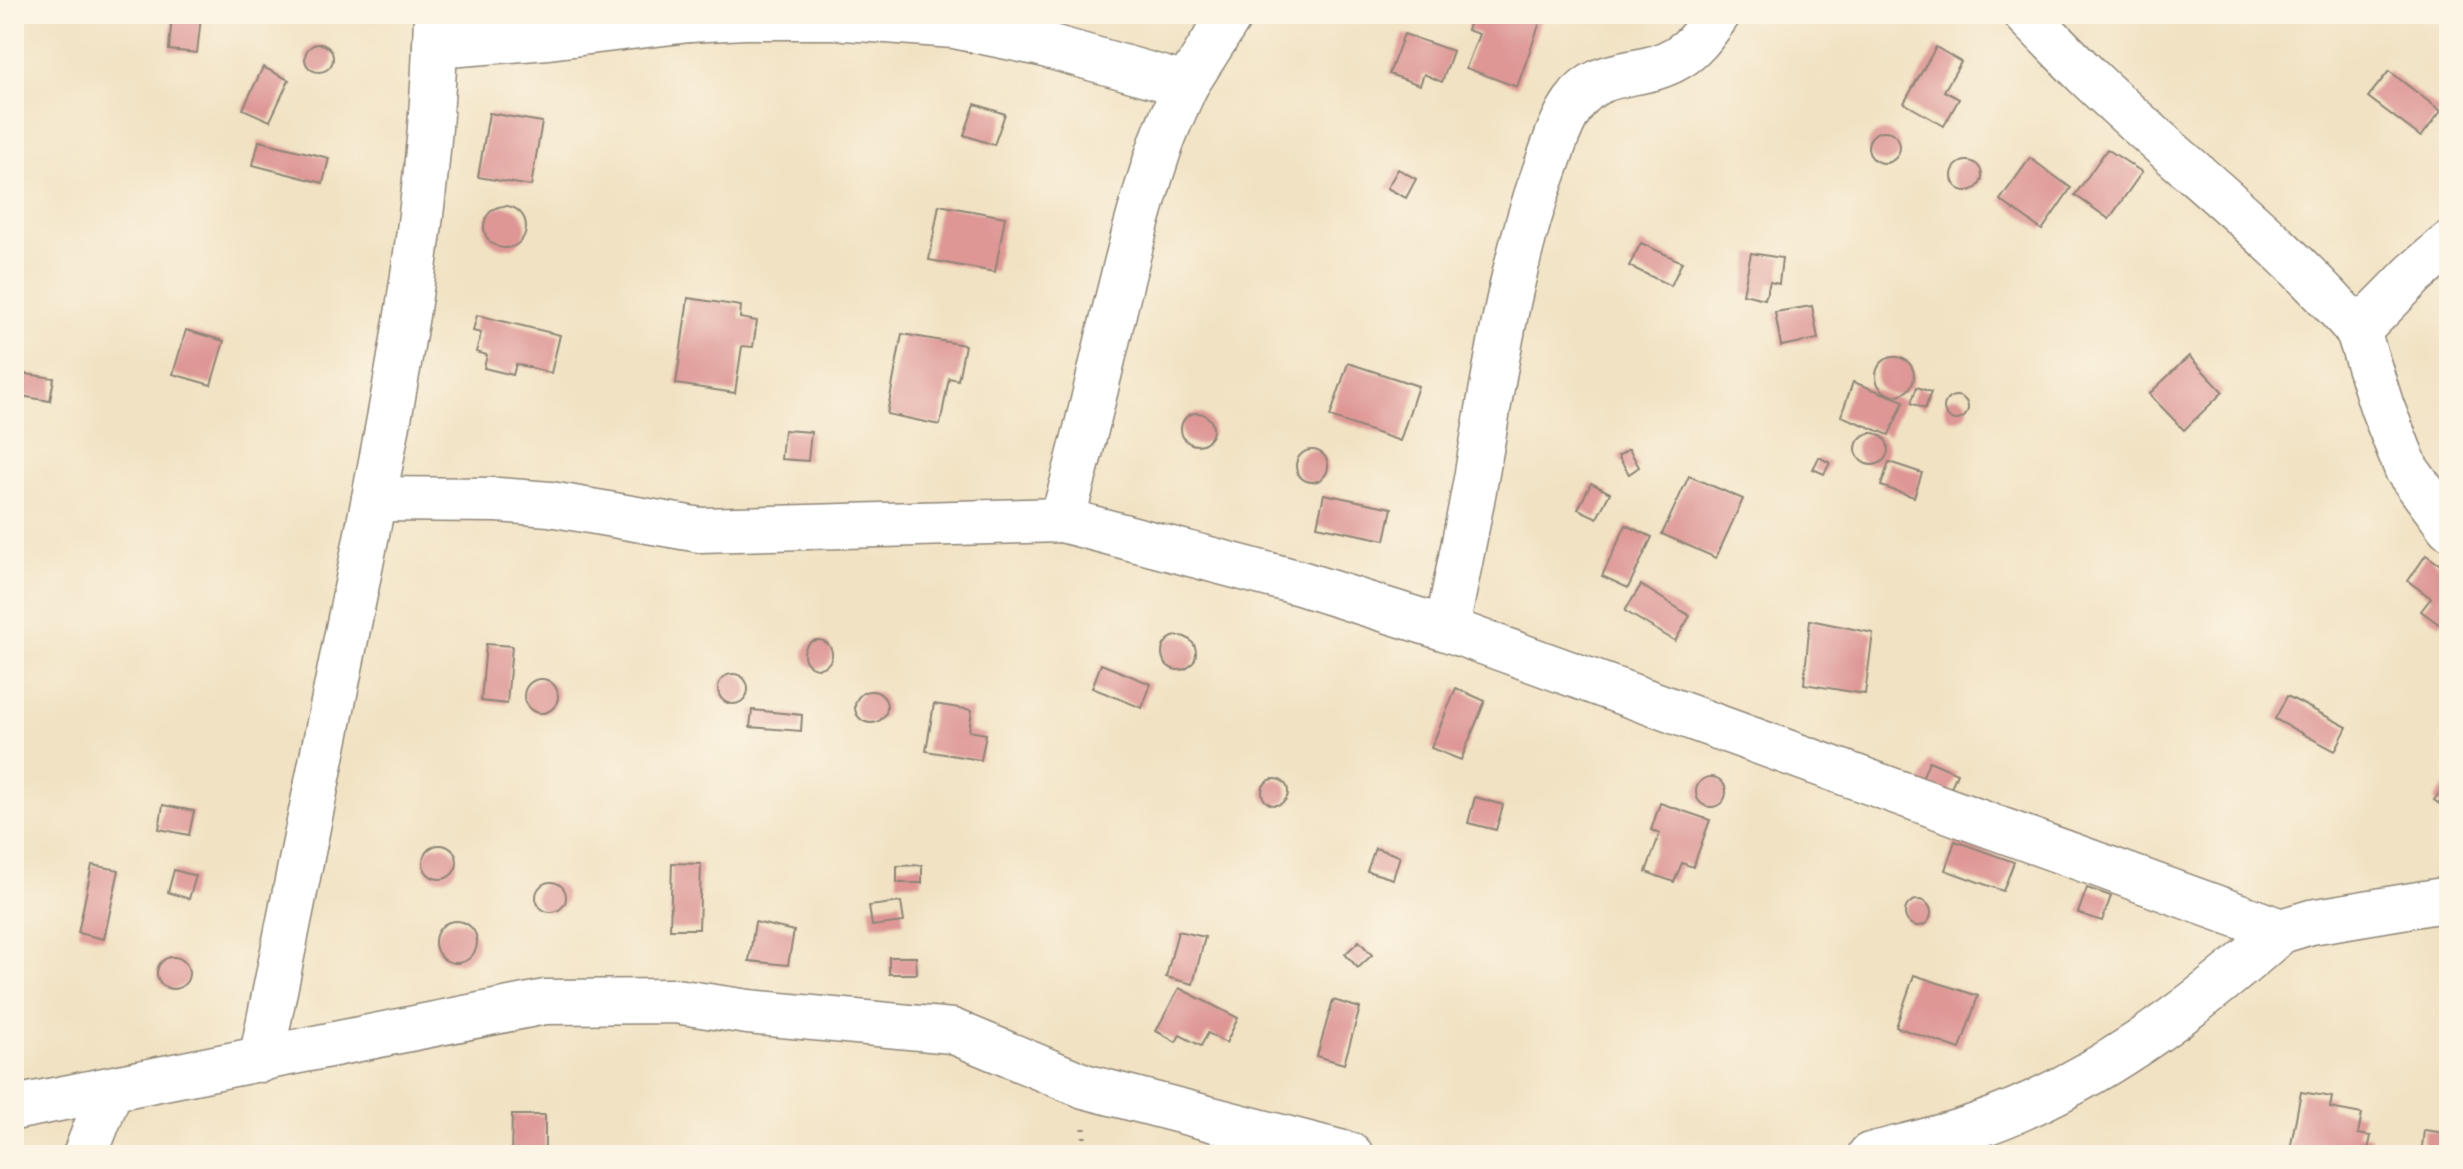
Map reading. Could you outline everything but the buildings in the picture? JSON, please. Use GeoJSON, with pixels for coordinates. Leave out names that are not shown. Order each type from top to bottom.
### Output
{"type":"FeatureCollection","features":[{"type":"Feature","properties":{"kind":"street"},"geometry":{"type":"LineString","coordinates":[[1062,520],[1085,441],[1133,238],[1160,145],[1186,85],[1231,14]]}},
{"type":"Feature","properties":{"kind":"street"},"geometry":{"type":"LineString","coordinates":[[1447,629],[1513,276],[1537,191],[1560,129],[1574,103],[1592,83],[1615,75],[1656,68],[1677,58],[1700,40],[1718,14]]}},
{"type":"Feature","properties":{"kind":"street"},"geometry":{"type":"LineString","coordinates":[[2026,14],[2088,77],[2279,247],[2358,331],[2382,407],[2407,470],[2449,527]]}},
{"type":"Feature","properties":{"kind":"street"},"geometry":{"type":"LineString","coordinates":[[261,1060],[404,345],[422,223],[436,30],[548,37],[690,17],[956,20],[1186,85]]}},
{"type":"Feature","properties":{"kind":"street"},"geometry":{"type":"LineString","coordinates":[[2358,331],[2414,274],[2449,244]]}},
{"type":"Feature","properties":{"kind":"street"},"geometry":{"type":"LineString","coordinates":[[374,499],[497,500],[550,504],[700,530],[1062,520],[1300,583],[1447,629],[2281,931]]}},
{"type":"Feature","properties":{"kind":"street"},"geometry":{"type":"LineString","coordinates":[[1870,1155],[1976,1126],[2081,1077],[2152,1035],[2238,969],[2281,931],[2311,922],[2449,899]]}},
{"type":"Feature","properties":{"kind":"street"},"geometry":{"type":"LineString","coordinates":[[14,1108],[545,1002],[675,1001],[748,1012],[952,1031],[1084,1086],[1351,1155]]}},
{"type":"Feature","properties":{"kind":"street"},"geometry":{"type":"LineString","coordinates":[[85,1155],[110,1091]]}}]}
